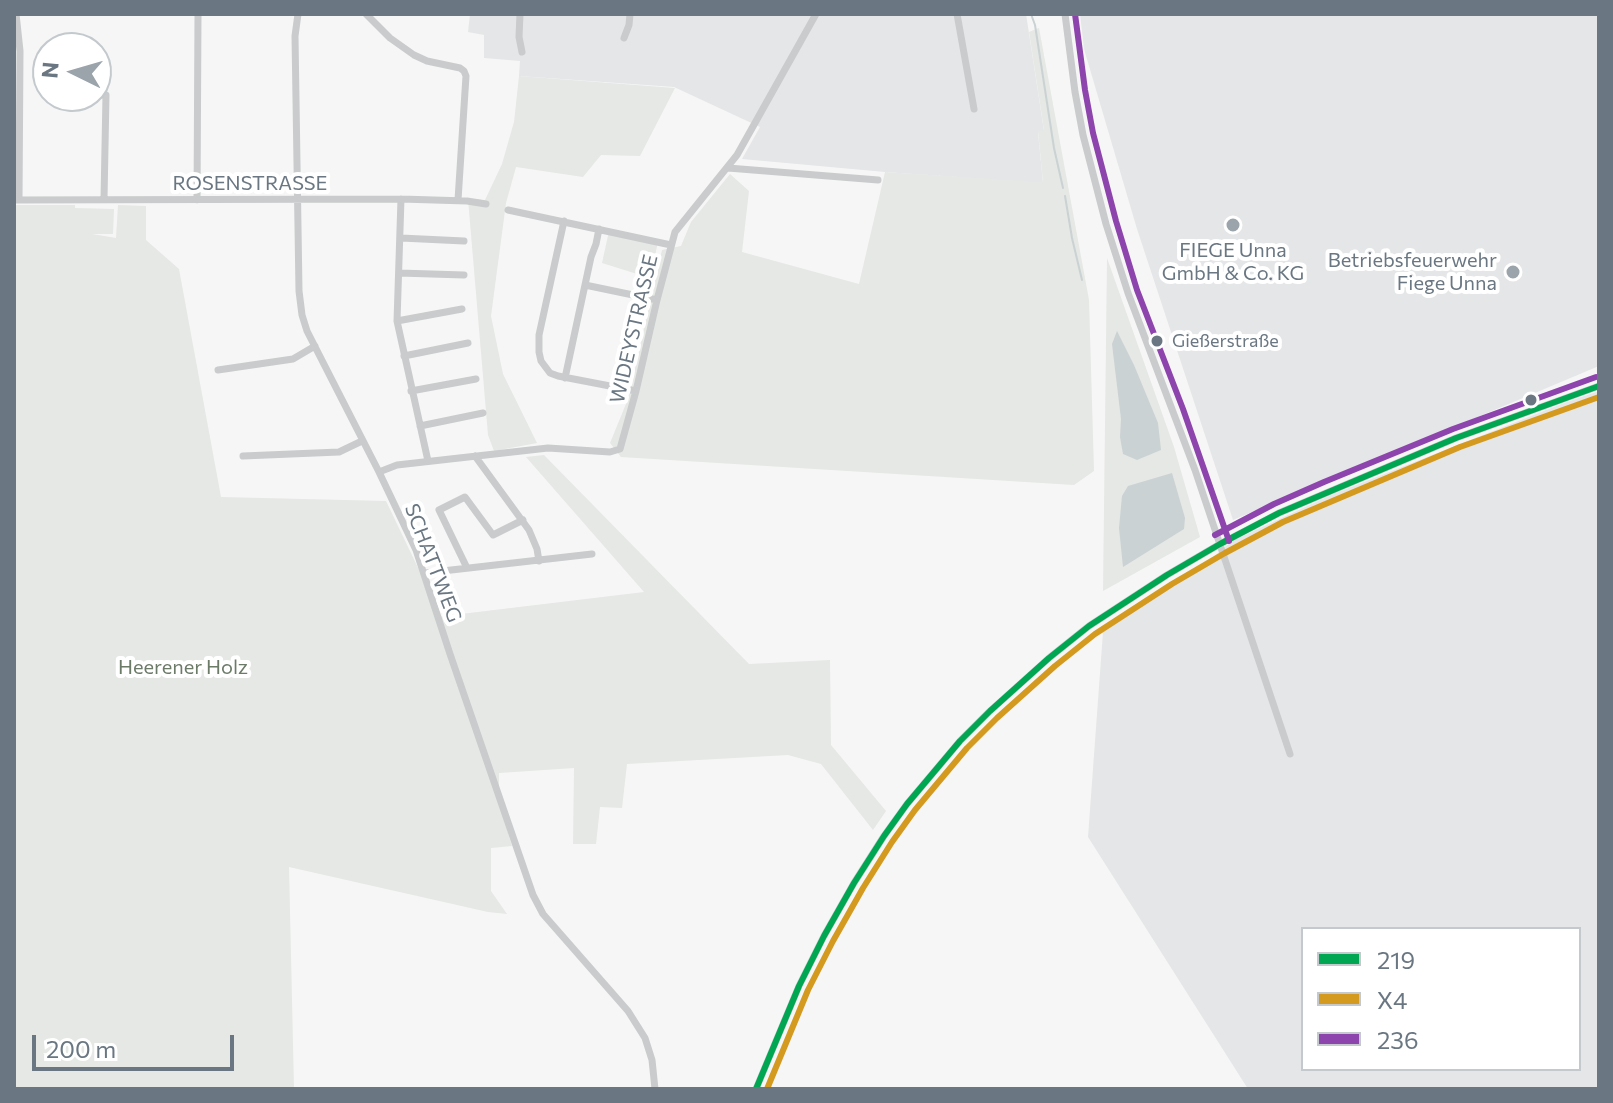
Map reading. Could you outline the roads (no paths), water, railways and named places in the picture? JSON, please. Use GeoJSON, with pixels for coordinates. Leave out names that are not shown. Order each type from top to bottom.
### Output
{"type":"FeatureCollection","features":[{"type":"Feature","properties":{"kind":"street"},"geometry":{"type":"LineString","coordinates":[[16,14],[20,51],[16,200]]}},
{"type":"Feature","properties":{"kind":"street"},"geometry":{"type":"LineString","coordinates":[[197,200],[198,14]]}},
{"type":"Feature","properties":{"kind":"street","name":"SCHATTWEG"},"geometry":{"type":"LineString","coordinates":[[298,14],[295,36],[300,305],[307,331],[416,550],[533,895],[543,914],[628,1011],[645,1038],[652,1060],[655,1089]]}},
{"type":"Feature","properties":{"kind":"street"},"geometry":{"type":"LineString","coordinates":[[366,14],[390,38],[414,55],[464,71],[458,200]]}},
{"type":"Feature","properties":{"kind":"street"},"geometry":{"type":"LineString","coordinates":[[520,14],[522,52]]}},
{"type":"Feature","properties":{"kind":"street"},"geometry":{"type":"LineString","coordinates":[[624,38],[630,14]]}},
{"type":"Feature","properties":{"kind":"street","name":"WIDEYSTRASSE"},"geometry":{"type":"LineString","coordinates":[[379,472],[397,465],[548,448],[610,452],[620,449],[675,232],[737,155],[816,14]]}},
{"type":"Feature","properties":{"kind":"street"},"geometry":{"type":"LineString","coordinates":[[957,14],[974,109]]}},
{"type":"Feature","properties":{"kind":"street"},"geometry":{"type":"LineString","coordinates":[[1065,14],[1081,121],[1106,224],[1128,293],[1220,544],[1290,754]]}},
{"type":"Feature","properties":{"kind":"street"},"geometry":{"type":"LineString","coordinates":[[104,199],[106,112]]}},
{"type":"Feature","properties":{"kind":"street"},"geometry":{"type":"LineString","coordinates":[[728,168],[878,180]]}},
{"type":"Feature","properties":{"kind":"street"},"geometry":{"type":"LineString","coordinates":[[401,199],[397,321],[428,461]]}},
{"type":"Feature","properties":{"kind":"street","name":"ROSENSTRASSE"},"geometry":{"type":"LineString","coordinates":[[16,200],[401,199],[486,204]]}},
{"type":"Feature","properties":{"kind":"street"},"geometry":{"type":"LineString","coordinates":[[508,210],[671,245]]}},
{"type":"Feature","properties":{"kind":"street"},"geometry":{"type":"LineString","coordinates":[[564,221],[538,343],[541,361],[550,373],[565,378],[636,391]]}},
{"type":"Feature","properties":{"kind":"street"},"geometry":{"type":"LineString","coordinates":[[565,378],[599,229]]}},
{"type":"Feature","properties":{"kind":"street"},"geometry":{"type":"LineString","coordinates":[[401,238],[464,241]]}},
{"type":"Feature","properties":{"kind":"street"},"geometry":{"type":"LineString","coordinates":[[399,273],[464,275]]}},
{"type":"Feature","properties":{"kind":"street"},"geometry":{"type":"LineString","coordinates":[[585,285],[657,300]]}},
{"type":"Feature","properties":{"kind":"street"},"geometry":{"type":"LineString","coordinates":[[397,321],[462,309]]}},
{"type":"Feature","properties":{"kind":"street"},"geometry":{"type":"LineString","coordinates":[[404,356],[468,343]]}},
{"type":"Feature","properties":{"kind":"street"},"geometry":{"type":"LineString","coordinates":[[218,370],[293,359],[315,346]]}},
{"type":"Feature","properties":{"kind":"street"},"geometry":{"type":"LineString","coordinates":[[411,391],[476,379]]}},
{"type":"Feature","properties":{"kind":"street"},"geometry":{"type":"LineString","coordinates":[[756,1089],[799,986],[838,910],[884,836],[933,771],[990,711],[1076,636],[1167,575],[1279,513],[1442,443],[1599,386]]}},
{"type":"Feature","properties":{"kind":"street"},"geometry":{"type":"LineString","coordinates":[[420,426],[483,413]]}},
{"type":"Feature","properties":{"kind":"street"},"geometry":{"type":"LineString","coordinates":[[243,456],[339,452],[362,441]]}},
{"type":"Feature","properties":{"kind":"street"},"geometry":{"type":"LineString","coordinates":[[475,456],[523,520],[534,539],[539,561]]}},
{"type":"Feature","properties":{"kind":"street"},"geometry":{"type":"LineString","coordinates":[[467,568],[439,510],[465,497],[493,535],[523,520]]}},
{"type":"Feature","properties":{"kind":"street"},"geometry":{"type":"LineString","coordinates":[[425,573],[592,554]]}},
{"type":"Feature","properties":{"kind":"waterway"},"geometry":{"type":"LineString","coordinates":[[1031,14],[1063,188]]}},
{"type":"Feature","properties":{"kind":"waterway"},"geometry":{"type":"LineString","coordinates":[[1065,196],[1082,280]]}},
{"type":"Feature","properties":{"kind":"place","name":"FIEGE Unna GmbH & Co. KG"},"geometry":{"type":"Point","coordinates":[1233,225]}},
{"type":"Feature","properties":{"kind":"place","name":"Betriebsfeuerwehr Fiege Unna"},"geometry":{"type":"Point","coordinates":[1513,272]}},
{"type":"Feature","properties":{"kind":"place","name":"Gießerstraße"},"geometry":{"type":"Point","coordinates":[1157,341]}},
{"type":"Feature","properties":{"kind":"park label","name":"Heerener Holz"},"geometry":{"type":"Point","coordinates":[183,667]}}]}
